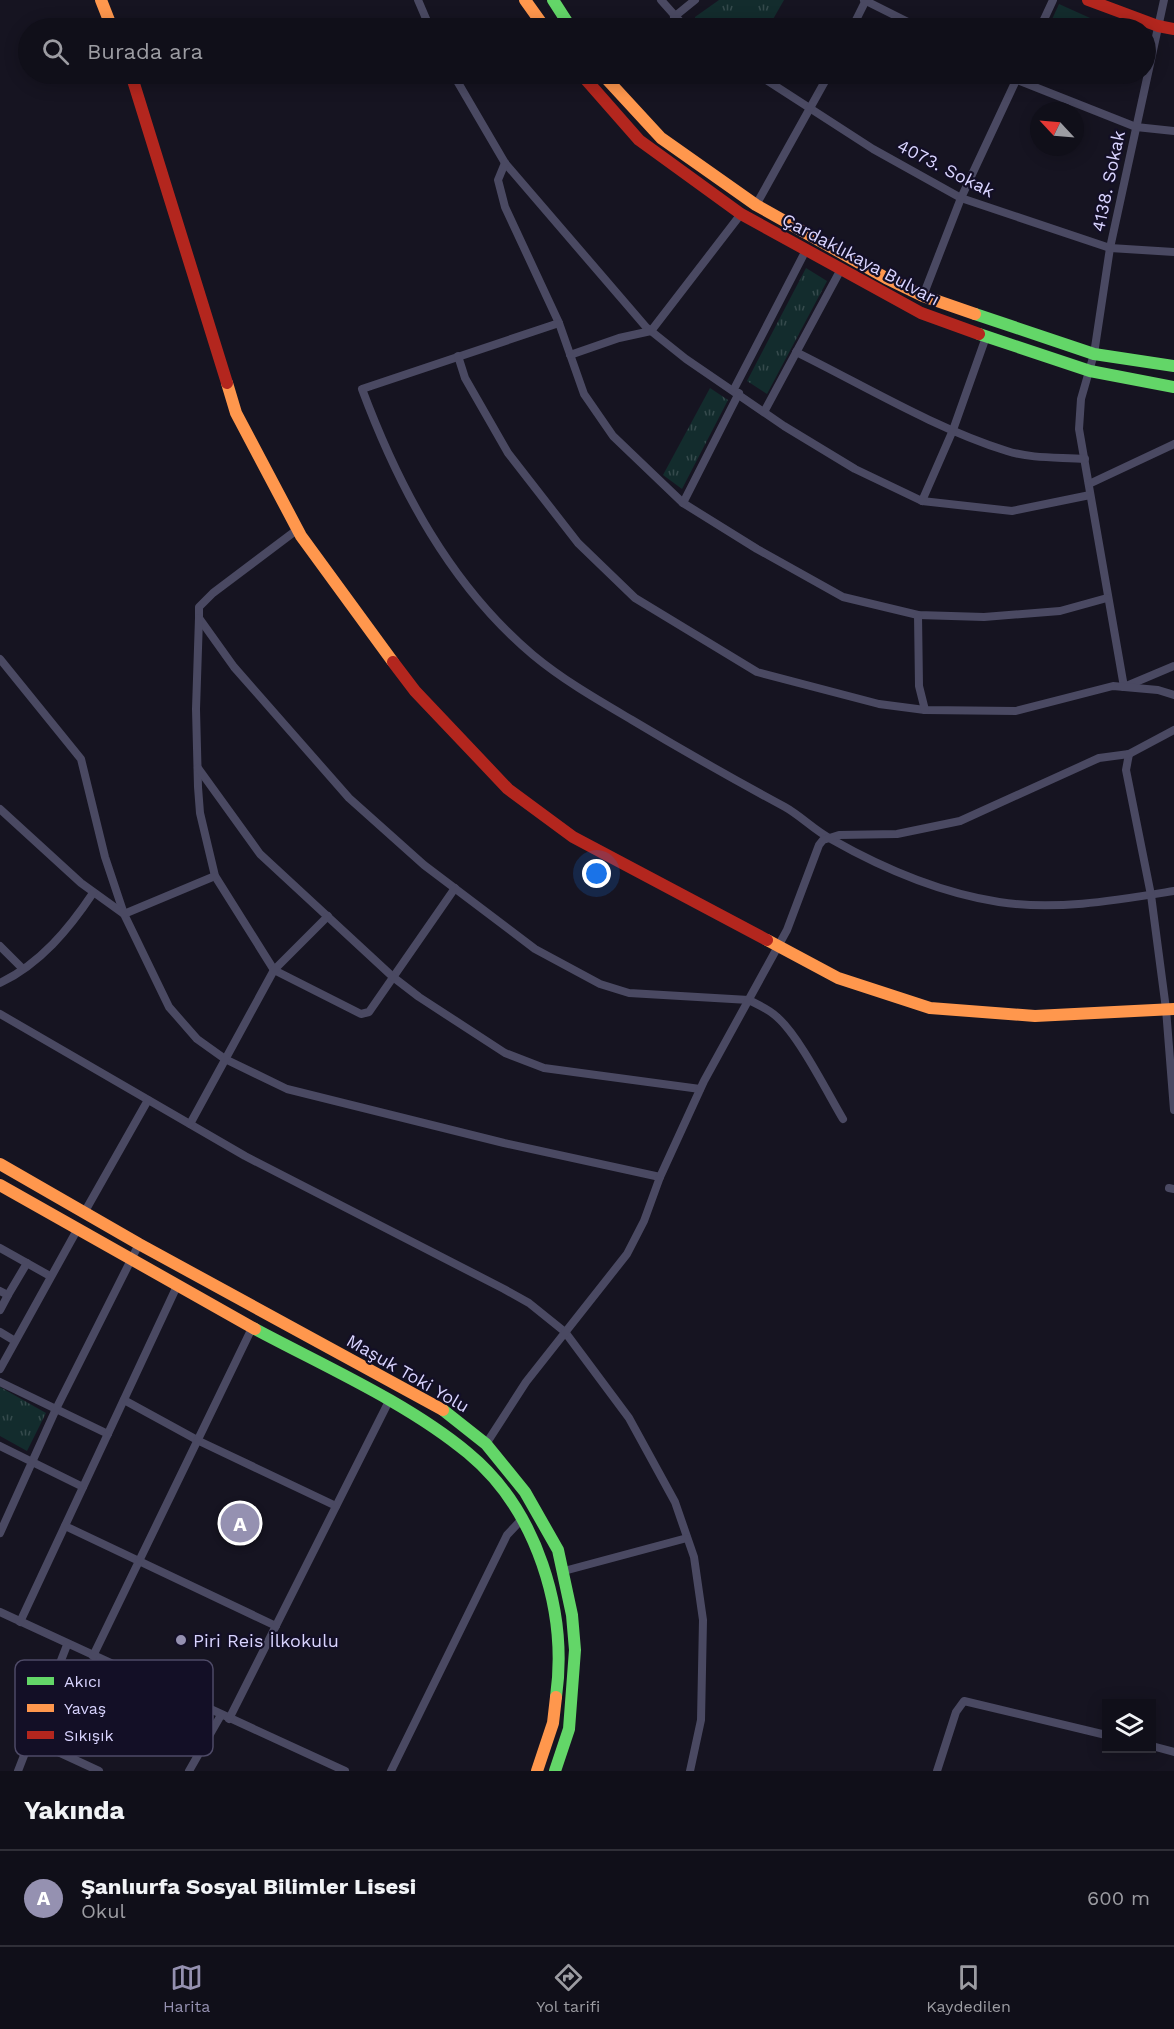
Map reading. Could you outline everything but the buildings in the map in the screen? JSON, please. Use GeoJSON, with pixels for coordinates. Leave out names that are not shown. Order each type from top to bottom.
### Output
{"type":"FeatureCollection","features":[{"type":"Feature","properties":{"kind":"main road"},"geometry":{"type":"LineString","coordinates":[[101,0],[108,18]]}},
{"type":"Feature","properties":{"kind":"main road"},"geometry":{"type":"LineString","coordinates":[[525,0],[538,18]]}},
{"type":"Feature","properties":{"kind":"main road"},"geometry":{"type":"LineString","coordinates":[[553,0],[565,18]]}},
{"type":"Feature","properties":{"kind":"main road"},"geometry":{"type":"LineString","coordinates":[[1088,0],[1136,18]]}},
{"type":"Feature","properties":{"kind":"main road"},"geometry":{"type":"LineString","coordinates":[[1158,26],[1174,29]]}},
{"type":"Feature","properties":{"kind":"main road"},"geometry":{"type":"LineString","coordinates":[[134,84],[236,413],[298,529],[415,691],[508,789],[573,837],[838,978],[930,1008],[1035,1016],[1170,1009]]}},
{"type":"Feature","properties":{"kind":"main road","name":"Çardaklıkaya Bulvarı"},"geometry":{"type":"LineString","coordinates":[[590,84],[639,140],[741,214],[840,271],[921,313],[986,338],[1090,371],[1174,387]]}},
{"type":"Feature","properties":{"kind":"main road","name":"Çardaklıkaya Bulvarı"},"geometry":{"type":"LineString","coordinates":[[611,84],[661,138],[756,205],[922,296],[1094,354],[1174,366]]}},
{"type":"Feature","properties":{"kind":"main road","name":"Maşuk Toki Yolu"},"geometry":{"type":"LineString","coordinates":[[0,1164],[139,1244],[446,1412],[486,1444],[525,1492],[558,1550],[564,1571],[572,1615],[575,1650],[569,1729],[555,1771]]}},
{"type":"Feature","properties":{"kind":"main road"},"geometry":{"type":"LineString","coordinates":[[0,1185],[131,1261],[389,1401],[450,1437],[499,1482],[523,1518],[548,1578],[557,1611],[560,1663],[558,1701],[537,1771]]}},
{"type":"Feature","properties":{"kind":"street"},"geometry":{"type":"LineString","coordinates":[[418,0],[426,18]]}},
{"type":"Feature","properties":{"kind":"street"},"geometry":{"type":"LineString","coordinates":[[661,0],[674,17],[695,0]]}},
{"type":"Feature","properties":{"kind":"street"},"geometry":{"type":"LineString","coordinates":[[857,18],[865,0],[900,18]]}},
{"type":"Feature","properties":{"kind":"street"},"geometry":{"type":"LineString","coordinates":[[1045,18],[1053,0]]}},
{"type":"Feature","properties":{"kind":"street","name":"4138. Sokak"},"geometry":{"type":"LineString","coordinates":[[1156,35],[1164,0]]}},
{"type":"Feature","properties":{"kind":"street"},"geometry":{"type":"LineString","coordinates":[[459,84],[505,163],[585,258],[651,331],[686,359],[764,411],[855,469],[922,501],[1012,511],[1090,495]]}},
{"type":"Feature","properties":{"kind":"street","name":"4073. Sokak"},"geometry":{"type":"LineString","coordinates":[[772,84],[810,110],[961,198],[1110,248],[1174,252]]}},
{"type":"Feature","properties":{"kind":"street"},"geometry":{"type":"LineString","coordinates":[[756,205],[824,84]]}},
{"type":"Feature","properties":{"kind":"street"},"geometry":{"type":"LineString","coordinates":[[922,296],[961,198],[1015,84]]}},
{"type":"Feature","properties":{"kind":"street"},"geometry":{"type":"LineString","coordinates":[[1034,84],[1136,128],[1174,131]]}},
{"type":"Feature","properties":{"kind":"street","name":"4138. Sokak"},"geometry":{"type":"LineString","coordinates":[[1124,687],[1079,429],[1081,399],[1094,354],[1110,248],[1145,84]]}},
{"type":"Feature","properties":{"kind":"street"},"geometry":{"type":"LineString","coordinates":[[505,163],[498,180],[505,207],[559,323],[584,394],[613,436],[683,503],[757,549],[843,597],[918,615],[984,617],[1060,611],[1107,598]]}},
{"type":"Feature","properties":{"kind":"street"},"geometry":{"type":"LineString","coordinates":[[570,355],[619,338],[651,331],[741,214]]}},
{"type":"Feature","properties":{"kind":"street"},"geometry":{"type":"LineString","coordinates":[[683,503],[805,252]]}},
{"type":"Feature","properties":{"kind":"street"},"geometry":{"type":"LineString","coordinates":[[764,411],[840,271]]}},
{"type":"Feature","properties":{"kind":"street"},"geometry":{"type":"LineString","coordinates":[[559,323],[362,388],[386,454],[430,534],[496,619],[533,655],[585,692],[690,755],[800,815],[828,838],[891,870],[947,889],[999,902],[1049,906],[1174,891]]}},
{"type":"Feature","properties":{"kind":"street"},"geometry":{"type":"LineString","coordinates":[[922,501],[953,430],[986,338]]}},
{"type":"Feature","properties":{"kind":"street"},"geometry":{"type":"LineString","coordinates":[[796,352],[953,430],[1008,451],[1033,456],[1085,459]]}},
{"type":"Feature","properties":{"kind":"street"},"geometry":{"type":"LineString","coordinates":[[458,356],[465,378],[508,453],[578,543],[635,598],[758,672],[879,704],[925,710],[1016,711],[1113,686],[1158,690],[1174,695]]}},
{"type":"Feature","properties":{"kind":"street"},"geometry":{"type":"LineString","coordinates":[[1089,484],[1174,444]]}},
{"type":"Feature","properties":{"kind":"street"},"geometry":{"type":"LineString","coordinates":[[298,529],[213,593],[199,607],[196,709],[200,813],[215,876],[274,970],[361,1014],[369,1012],[455,888]]}},
{"type":"Feature","properties":{"kind":"street"},"geometry":{"type":"LineString","coordinates":[[918,615],[919,686],[925,710]]}},
{"type":"Feature","properties":{"kind":"street"},"geometry":{"type":"LineString","coordinates":[[199,618],[234,667],[349,798],[424,865],[535,950],[600,984],[629,993],[749,1000],[778,1017],[843,1119]]}},
{"type":"Feature","properties":{"kind":"street"},"geometry":{"type":"LineString","coordinates":[[1,662],[81,759],[105,857],[124,914],[169,1007],[197,1039],[225,1059],[287,1089],[504,1143],[660,1177]]}},
{"type":"Feature","properties":{"kind":"street"},"geometry":{"type":"LineString","coordinates":[[1124,687],[1174,666]]}},
{"type":"Feature","properties":{"kind":"street"},"geometry":{"type":"LineString","coordinates":[[486,1444],[526,1382],[627,1254],[644,1221],[660,1177],[700,1089],[788,930],[819,845],[828,838],[848,834],[897,834],[960,821],[1099,758],[1128,754],[1174,730]]}},
{"type":"Feature","properties":{"kind":"street"},"geometry":{"type":"LineString","coordinates":[[1128,754],[1126,770],[1151,895],[1170,1009],[1174,1110]]}},
{"type":"Feature","properties":{"kind":"street"},"geometry":{"type":"LineString","coordinates":[[198,768],[260,854],[393,976],[419,997],[505,1053],[544,1068],[700,1089]]}},
{"type":"Feature","properties":{"kind":"street"},"geometry":{"type":"LineString","coordinates":[[0,809],[93,893],[124,914]]}},
{"type":"Feature","properties":{"kind":"street"},"geometry":{"type":"LineString","coordinates":[[124,914],[215,876]]}},
{"type":"Feature","properties":{"kind":"street"},"geometry":{"type":"LineString","coordinates":[[0,983],[47,951],[77,917],[93,893]]}},
{"type":"Feature","properties":{"kind":"street"},"geometry":{"type":"LineString","coordinates":[[190,1124],[274,970],[328,916]]}},
{"type":"Feature","properties":{"kind":"street"},"geometry":{"type":"LineString","coordinates":[[0,946],[23,969]]}},
{"type":"Feature","properties":{"kind":"street"},"geometry":{"type":"LineString","coordinates":[[0,1014],[245,1156],[504,1288],[529,1303],[565,1332],[629,1418],[675,1503],[694,1557],[703,1620],[701,1720],[690,1771]]}},
{"type":"Feature","properties":{"kind":"street"},"geometry":{"type":"LineString","coordinates":[[84,1213],[148,1100]]}},
{"type":"Feature","properties":{"kind":"street"},"geometry":{"type":"LineString","coordinates":[[0,1369],[77,1230]]}},
{"type":"Feature","properties":{"kind":"street"},"geometry":{"type":"LineString","coordinates":[[0,1533],[56,1409],[139,1244]]}},
{"type":"Feature","properties":{"kind":"street"},"geometry":{"type":"LineString","coordinates":[[0,1248],[50,1276]]}},
{"type":"Feature","properties":{"kind":"street"},"geometry":{"type":"LineString","coordinates":[[0,1310],[4,1293],[27,1263]]}},
{"type":"Feature","properties":{"kind":"street"},"geometry":{"type":"LineString","coordinates":[[20,1622],[177,1286]]}},
{"type":"Feature","properties":{"kind":"street"},"geometry":{"type":"LineString","coordinates":[[93,1656],[253,1326]]}},
{"type":"Feature","properties":{"kind":"street"},"geometry":{"type":"LineString","coordinates":[[0,1332],[15,1341]]}},
{"type":"Feature","properties":{"kind":"street"},"geometry":{"type":"LineString","coordinates":[[0,1382],[108,1434]]}},
{"type":"Feature","properties":{"kind":"street"},"geometry":{"type":"LineString","coordinates":[[124,1400],[199,1441],[336,1506]]}},
{"type":"Feature","properties":{"kind":"street"},"geometry":{"type":"LineString","coordinates":[[213,1735],[276,1626],[389,1401]]}},
{"type":"Feature","properties":{"kind":"street"},"geometry":{"type":"LineString","coordinates":[[0,1446],[32,1464],[83,1487]]}},
{"type":"Feature","properties":{"kind":"street"},"geometry":{"type":"LineString","coordinates":[[391,1771],[507,1535],[523,1518]]}},
{"type":"Feature","properties":{"kind":"street"},"geometry":{"type":"LineString","coordinates":[[65,1526],[276,1626]]}},
{"type":"Feature","properties":{"kind":"street"},"geometry":{"type":"LineString","coordinates":[[564,1571],[687,1538]]}},
{"type":"Feature","properties":{"kind":"street"},"geometry":{"type":"LineString","coordinates":[[0,1612],[102,1660]]}},
{"type":"Feature","properties":{"kind":"street"},"geometry":{"type":"LineString","coordinates":[[61,1660],[67,1645]]}},
{"type":"Feature","properties":{"kind":"street"},"geometry":{"type":"LineString","coordinates":[[937,1771],[956,1712],[964,1701],[1102,1735]]}},
{"type":"Feature","properties":{"kind":"street"},"geometry":{"type":"LineString","coordinates":[[213,1711],[345,1771]]}},
{"type":"Feature","properties":{"kind":"street"},"geometry":{"type":"LineString","coordinates":[[1156,1747],[1174,1752]]}},
{"type":"Feature","properties":{"kind":"street"},"geometry":{"type":"LineString","coordinates":[[18,1771],[24,1756]]}},
{"type":"Feature","properties":{"kind":"street"},"geometry":{"type":"LineString","coordinates":[[67,1756],[99,1771]]}},
{"type":"Feature","properties":{"kind":"street"},"geometry":{"type":"LineString","coordinates":[[189,1771],[199,1756]]}},
{"type":"Feature","properties":{"kind":"green space"},"geometry":{"type":"Polygon","coordinates":[[[719,0],[784,0],[774,18],[695,17],[719,0]]]}},
{"type":"Feature","properties":{"kind":"green space"},"geometry":{"type":"Polygon","coordinates":[[[1059,4],[1090,18],[1053,18],[1059,4]]]}},
{"type":"Feature","properties":{"kind":"green space"},"geometry":{"type":"Polygon","coordinates":[[[806,268],[827,281],[767,394],[747,381],[806,268]]]}},
{"type":"Feature","properties":{"kind":"green space"},"geometry":{"type":"Polygon","coordinates":[[[710,388],[728,400],[682,489],[663,475],[710,388]]]}},
{"type":"Feature","properties":{"kind":"green space"},"geometry":{"type":"Polygon","coordinates":[[[0,1387],[46,1413],[27,1451],[0,1436],[0,1387]]]}},
{"type":"Feature","properties":{"kind":"traffic: fast"},"geometry":{"type":"LineString","coordinates":[[553,0],[565,18]]}},
{"type":"Feature","properties":{"kind":"traffic: fast"},"geometry":{"type":"LineString","coordinates":[[975,314],[1094,354],[1174,366]]}},
{"type":"Feature","properties":{"kind":"traffic: fast"},"geometry":{"type":"LineString","coordinates":[[979,334],[1090,371],[1174,387]]}},
{"type":"Feature","properties":{"kind":"traffic: fast"},"geometry":{"type":"LineString","coordinates":[[255,1329],[365,1386],[419,1418],[468,1453],[492,1476],[513,1503],[529,1533],[552,1597],[557,1631],[556,1697]]}},
{"type":"Feature","properties":{"kind":"traffic: fast"},"geometry":{"type":"LineString","coordinates":[[443,1410],[486,1444],[525,1492],[558,1550],[572,1615],[575,1650],[569,1729],[555,1771]]}},
{"type":"Feature","properties":{"kind":"traffic: slow"},"geometry":{"type":"LineString","coordinates":[[101,0],[108,18]]}},
{"type":"Feature","properties":{"kind":"traffic: slow"},"geometry":{"type":"LineString","coordinates":[[525,0],[538,18]]}},
{"type":"Feature","properties":{"kind":"traffic: slow"},"geometry":{"type":"LineString","coordinates":[[611,84],[661,138],[756,205],[886,278],[923,296],[975,314]]}},
{"type":"Feature","properties":{"kind":"traffic: slow"},"geometry":{"type":"LineString","coordinates":[[227,383],[236,413],[301,536],[393,662]]}},
{"type":"Feature","properties":{"kind":"traffic: slow"},"geometry":{"type":"LineString","coordinates":[[767,940],[838,978],[930,1008],[1035,1016],[1174,1009]]}},
{"type":"Feature","properties":{"kind":"traffic: slow"},"geometry":{"type":"LineString","coordinates":[[0,1164],[139,1244],[443,1410]]}},
{"type":"Feature","properties":{"kind":"traffic: slow"},"geometry":{"type":"LineString","coordinates":[[0,1185],[255,1329]]}},
{"type":"Feature","properties":{"kind":"traffic: slow"},"geometry":{"type":"LineString","coordinates":[[537,1771],[553,1723],[556,1697]]}},
{"type":"Feature","properties":{"kind":"traffic: jam"},"geometry":{"type":"LineString","coordinates":[[1088,0],[1136,18]]}},
{"type":"Feature","properties":{"kind":"traffic: jam"},"geometry":{"type":"LineString","coordinates":[[1156,25],[1174,29]]}},
{"type":"Feature","properties":{"kind":"traffic: jam"},"geometry":{"type":"LineString","coordinates":[[134,84],[227,383]]}},
{"type":"Feature","properties":{"kind":"traffic: jam"},"geometry":{"type":"LineString","coordinates":[[590,84],[639,140],[741,214],[921,313],[979,334]]}},
{"type":"Feature","properties":{"kind":"traffic: jam"},"geometry":{"type":"LineString","coordinates":[[393,662],[415,691],[508,789],[573,837],[767,940]]}},
{"type":"Feature","properties":{"kind":"place","name":"Şanlıurfa Sosyal Bilimler Lisesi"},"geometry":{"type":"Point","coordinates":[240,1523]}},
{"type":"Feature","properties":{"kind":"place","name":"Piri Reis İlkokulu"},"geometry":{"type":"Point","coordinates":[181,1640]}}]}
